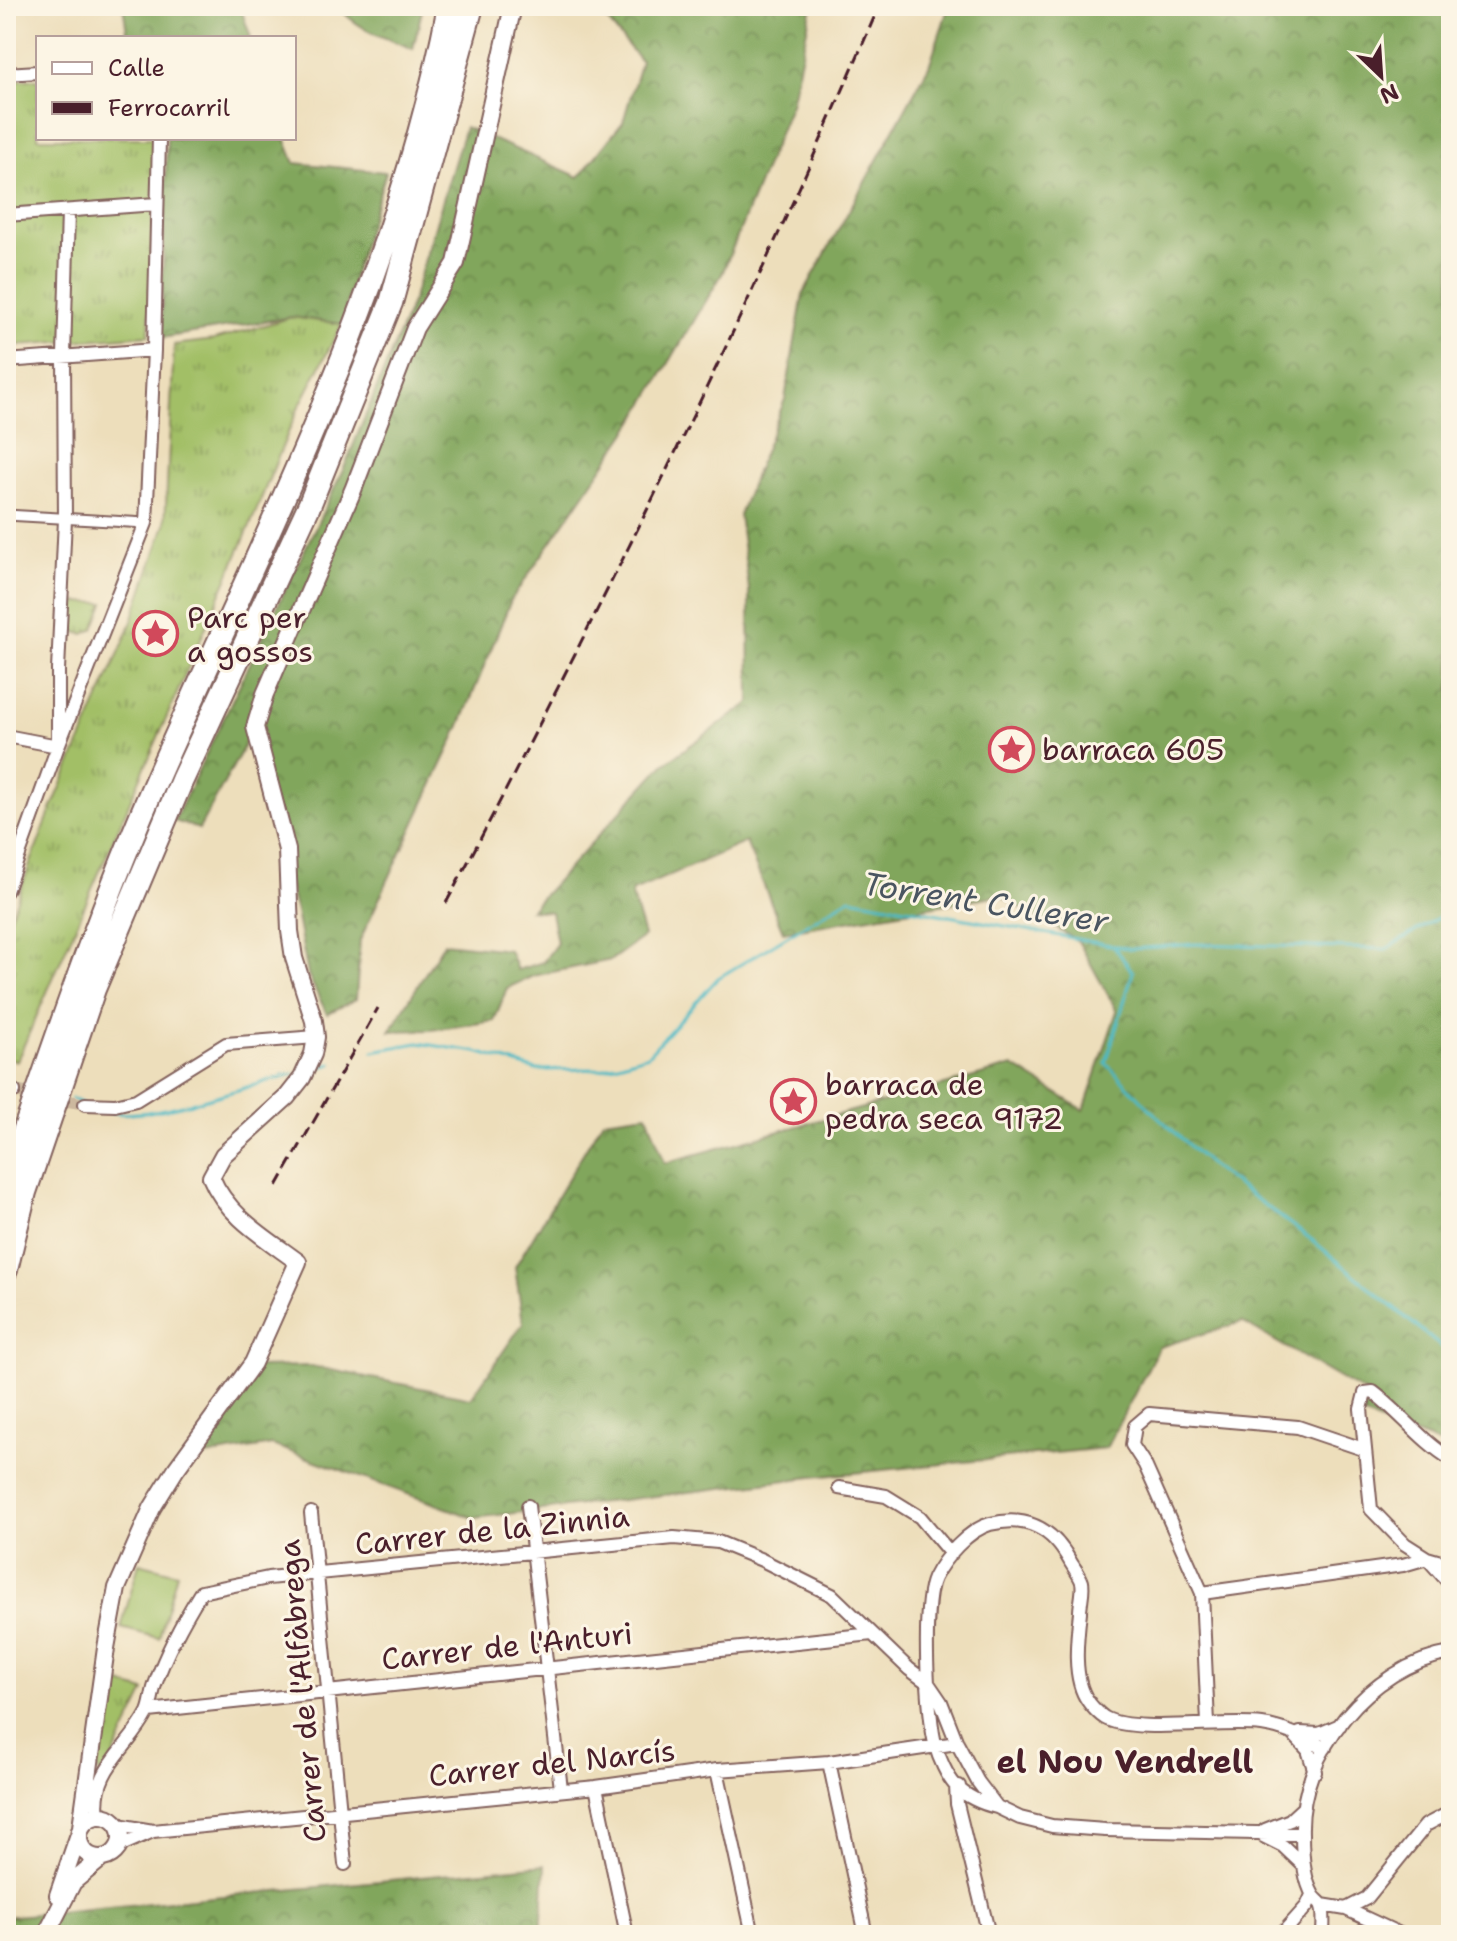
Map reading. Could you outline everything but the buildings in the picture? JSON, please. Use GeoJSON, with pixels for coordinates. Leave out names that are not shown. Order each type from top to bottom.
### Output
{"type":"FeatureCollection","features":[{"type":"Feature","properties":{"kind":"highway"},"geometry":{"type":"LineString","coordinates":[[6,1184],[74,985],[160,772],[285,499],[368,296],[434,82],[449,6]]}},
{"type":"Feature","properties":{"kind":"highway"},"geometry":{"type":"LineString","coordinates":[[6,1270],[25,1192],[94,989],[182,780],[309,506],[391,303],[472,6]]}},
{"type":"Feature","properties":{"kind":"street"},"geometry":{"type":"LineString","coordinates":[[48,1931],[80,1832],[117,1588],[152,1508],[176,1469],[253,1363],[298,1262],[240,1219],[218,1195],[212,1174],[223,1155],[287,1097],[302,1078],[313,1054],[316,1037],[294,958],[287,850],[255,727],[265,694],[353,490],[415,328],[456,263],[513,6]]}},
{"type":"Feature","properties":{"kind":"street"},"geometry":{"type":"LineString","coordinates":[[6,74],[36,72]]}},
{"type":"Feature","properties":{"kind":"street"},"geometry":{"type":"LineString","coordinates":[[6,891],[58,746],[146,523],[159,140]]}},
{"type":"Feature","properties":{"kind":"street"},"geometry":{"type":"LineString","coordinates":[[6,215],[156,204]]}},
{"type":"Feature","properties":{"kind":"street"},"geometry":{"type":"LineString","coordinates":[[58,746],[65,519],[64,356],[68,211]]}},
{"type":"Feature","properties":{"kind":"street"},"geometry":{"type":"LineString","coordinates":[[6,361],[154,350]]}},
{"type":"Feature","properties":{"kind":"street"},"geometry":{"type":"LineString","coordinates":[[6,515],[146,523]]}},
{"type":"Feature","properties":{"kind":"street"},"geometry":{"type":"LineString","coordinates":[[6,736],[58,746]]}},
{"type":"Feature","properties":{"kind":"street"},"geometry":{"type":"LineString","coordinates":[[85,1104],[115,1105],[136,1100],[226,1044],[316,1037]]}},
{"type":"Feature","properties":{"kind":"street"},"geometry":{"type":"LineString","coordinates":[[1451,1459],[1434,1449],[1387,1402],[1373,1392],[1365,1393],[1361,1409],[1363,1449],[1371,1509],[1405,1544],[1427,1558],[1451,1585]]}},
{"type":"Feature","properties":{"kind":"street"},"geometry":{"type":"LineString","coordinates":[[1208,1723],[1202,1593],[1151,1478],[1132,1445],[1135,1426],[1149,1414],[1298,1427],[1363,1449]]}},
{"type":"Feature","properties":{"kind":"street"},"geometry":{"type":"LineString","coordinates":[[839,1488],[886,1496],[920,1517],[951,1554]]}},
{"type":"Feature","properties":{"kind":"street"},"geometry":{"type":"LineString","coordinates":[[528,1506],[561,1789]]}},
{"type":"Feature","properties":{"kind":"street","name":"Carrer de l'Alfàbrega"},"geometry":{"type":"LineString","coordinates":[[311,1513],[345,1864]]}},
{"type":"Feature","properties":{"kind":"street"},"geometry":{"type":"LineString","coordinates":[[989,1935],[957,1804],[956,1786],[936,1747],[928,1683],[927,1632],[933,1580],[951,1554],[971,1534],[986,1525],[1014,1520],[1040,1527],[1053,1537],[1067,1555],[1082,1583],[1078,1625],[1079,1678],[1087,1701],[1106,1719],[1141,1726],[1208,1723],[1261,1725],[1319,1734],[1343,1724]]}},
{"type":"Feature","properties":{"kind":"street","name":"Carrer de la Zinnia"},"geometry":{"type":"LineString","coordinates":[[98,1816],[98,1787],[149,1711],[154,1684],[177,1631],[201,1592],[268,1578],[674,1538],[718,1542],[832,1595],[909,1669],[928,1683],[941,1702],[957,1743],[975,1776],[997,1807]]}},
{"type":"Feature","properties":{"kind":"street"},"geometry":{"type":"LineString","coordinates":[[1202,1593],[1403,1565],[1427,1558],[1451,1565]]}},
{"type":"Feature","properties":{"kind":"street"},"geometry":{"type":"LineString","coordinates":[[847,1636],[851,1628],[851,1613]]}},
{"type":"Feature","properties":{"kind":"street","name":"Carrer de l'Anturi"},"geometry":{"type":"LineString","coordinates":[[149,1711],[872,1634]]}},
{"type":"Feature","properties":{"kind":"street"},"geometry":{"type":"LineString","coordinates":[[1402,1935],[1346,1909],[1322,1905],[1312,1895],[1304,1866],[1302,1809],[1325,1748],[1359,1702],[1394,1674],[1430,1656],[1451,1653]]}},
{"type":"Feature","properties":{"kind":"street"},"geometry":{"type":"LineString","coordinates":[[1291,1732],[1325,1748]]}},
{"type":"Feature","properties":{"kind":"street"},"geometry":{"type":"LineString","coordinates":[[1291,1732],[1308,1750],[1315,1772]]}},
{"type":"Feature","properties":{"kind":"street","name":"Carrer del Narcís"},"geometry":{"type":"LineString","coordinates":[[118,1825],[153,1831],[596,1787],[717,1770],[829,1762],[957,1743]]}},
{"type":"Feature","properties":{"kind":"street"},"geometry":{"type":"LineString","coordinates":[[829,1762],[866,1935]]}},
{"type":"Feature","properties":{"kind":"street"},"geometry":{"type":"LineString","coordinates":[[717,1770],[753,1935]]}},
{"type":"Feature","properties":{"kind":"street"},"geometry":{"type":"LineString","coordinates":[[956,1786],[975,1776]]}},
{"type":"Feature","properties":{"kind":"street"},"geometry":{"type":"LineString","coordinates":[[956,1786],[983,1804],[1052,1826],[1302,1834]]}},
{"type":"Feature","properties":{"kind":"street"},"geometry":{"type":"LineString","coordinates":[[596,1787],[627,1935]]}},
{"type":"Feature","properties":{"kind":"street"},"geometry":{"type":"LineString","coordinates":[[1254,1833],[1290,1820],[1302,1809]]}},
{"type":"Feature","properties":{"kind":"street"},"geometry":{"type":"LineString","coordinates":[[1346,1909],[1367,1898],[1426,1825],[1451,1812]]}},
{"type":"Feature","properties":{"kind":"street"},"geometry":{"type":"LineString","coordinates":[[48,1931],[73,1882],[119,1846],[118,1825],[109,1818],[98,1816],[88,1819],[80,1832],[83,1850],[88,1855],[102,1858]]}},
{"type":"Feature","properties":{"kind":"street","name":"Carrer del Narcís"},"geometry":{"type":"LineString","coordinates":[[119,1846],[153,1831]]}},
{"type":"Feature","properties":{"kind":"street"},"geometry":{"type":"LineString","coordinates":[[1254,1833],[1283,1846],[1304,1866]]}},
{"type":"Feature","properties":{"kind":"street"},"geometry":{"type":"LineString","coordinates":[[1281,1935],[1307,1906],[1312,1895]]}},
{"type":"Feature","properties":{"kind":"street"},"geometry":{"type":"LineString","coordinates":[[1322,1905],[1323,1935]]}},
{"type":"Feature","properties":{"kind":"green space"},"geometry":{"type":"Polygon","coordinates":[[[123,6],[240,6],[250,36],[128,36],[123,6]]]}},
{"type":"Feature","properties":{"kind":"green space"},"geometry":{"type":"Polygon","coordinates":[[[338,6],[423,6],[413,49],[363,27],[338,6]]]}},
{"type":"Feature","properties":{"kind":"green space"},"geometry":{"type":"Polygon","coordinates":[[[595,6],[812,6],[791,104],[722,274],[633,423],[511,600],[459,728],[360,940],[356,999],[327,1014],[308,975],[296,912],[248,739],[199,829],[174,821],[344,468],[412,302],[465,127],[579,177],[623,122],[641,61],[595,6]]]}},
{"type":"Feature","properties":{"kind":"green space"},"geometry":{"type":"Polygon","coordinates":[[[949,6],[1451,6],[1451,1448],[1362,1415],[1365,1393],[1242,1322],[1159,1347],[1106,1448],[812,1477],[474,1518],[272,1445],[200,1457],[258,1367],[311,1366],[471,1398],[523,1323],[515,1267],[603,1120],[647,1114],[665,1163],[1013,1066],[1084,1110],[1117,1011],[1078,941],[999,895],[783,932],[746,842],[631,892],[644,936],[611,960],[533,976],[507,988],[494,1021],[431,1030],[390,1031],[444,943],[509,950],[517,970],[543,962],[557,943],[551,912],[530,910],[664,764],[750,703],[749,589],[739,515],[785,399],[803,294],[929,66],[949,6]]]}},
{"type":"Feature","properties":{"kind":"green space"},"geometry":{"type":"Polygon","coordinates":[[[36,79],[36,140],[155,140],[149,335],[6,346],[6,81],[36,79]]]}},
{"type":"Feature","properties":{"kind":"green space"},"geometry":{"type":"Polygon","coordinates":[[[167,140],[286,140],[295,163],[386,172],[356,266],[342,324],[292,317],[161,338],[167,140]]]}},
{"type":"Feature","properties":{"kind":"green space"},"geometry":{"type":"Polygon","coordinates":[[[292,317],[342,324],[297,411],[17,1061],[6,1056],[6,928],[50,812],[128,632],[165,525],[174,345],[214,340],[292,317]]]}},
{"type":"Feature","properties":{"kind":"green space"},"geometry":{"type":"Polygon","coordinates":[[[68,602],[104,603],[94,629],[84,634],[70,627],[68,602]]]}},
{"type":"Feature","properties":{"kind":"green space"},"geometry":{"type":"Polygon","coordinates":[[[139,1563],[177,1573],[159,1638],[121,1628],[139,1563]]]}},
{"type":"Feature","properties":{"kind":"green space"},"geometry":{"type":"Polygon","coordinates":[[[106,1680],[145,1691],[104,1775],[89,1765],[106,1680]]]}},
{"type":"Feature","properties":{"kind":"green space"},"geometry":{"type":"Polygon","coordinates":[[[545,1865],[541,1935],[6,1935],[6,1917],[545,1865]]]}},
{"type":"Feature","properties":{"kind":"waterway","name":"Torrent Cullerer"},"geometry":{"type":"LineString","coordinates":[[373,1051],[418,1043],[477,1052],[537,1070],[602,1069],[648,1055],[718,978],[850,898],[1132,949],[1196,944],[1386,949],[1451,910]]}},
{"type":"Feature","properties":{"kind":"waterway"},"geometry":{"type":"LineString","coordinates":[[1113,946],[1133,972],[1106,1063],[1210,1165],[1312,1240],[1451,1355]]}},
{"type":"Feature","properties":{"kind":"waterway","name":"Torrent Cullerer"},"geometry":{"type":"LineString","coordinates":[[317,1068],[332,1064]]}},
{"type":"Feature","properties":{"kind":"waterway","name":"Torrent Cullerer"},"geometry":{"type":"LineString","coordinates":[[104,1109],[119,1113],[167,1109],[293,1074]]}},
{"type":"Feature","properties":{"kind":"waterway","name":"Torrent Cullerer"},"geometry":{"type":"LineString","coordinates":[[6,1082],[25,1087]]}},
{"type":"Feature","properties":{"kind":"waterway","name":"Torrent Cullerer"},"geometry":{"type":"LineString","coordinates":[[72,1099],[81,1103]]}},
{"type":"Feature","properties":{"kind":"tunnel"},"geometry":{"type":"LineString","coordinates":[[14,1091],[85,1104]]}},
{"type":"Feature","properties":{"kind":"railway"},"geometry":{"type":"LineString","coordinates":[[446,903],[555,694],[703,394],[776,240],[879,6]]}},
{"type":"Feature","properties":{"kind":"railway"},"geometry":{"type":"LineString","coordinates":[[277,1186],[378,1008]]}},
{"type":"Feature","properties":{"kind":"place","name":"Parc per a gossos"},"geometry":{"type":"Point","coordinates":[156,634]}},
{"type":"Feature","properties":{"kind":"place","name":"barraca 605"},"geometry":{"type":"Point","coordinates":[1011,749]}},
{"type":"Feature","properties":{"kind":"place","name":"barraca de pedra seca 9172"},"geometry":{"type":"Point","coordinates":[794,1101]}},
{"type":"Feature","properties":{"kind":"district","name":"el Nou Vendrell"},"geometry":{"type":"Point","coordinates":[1125,1761]}}]}
